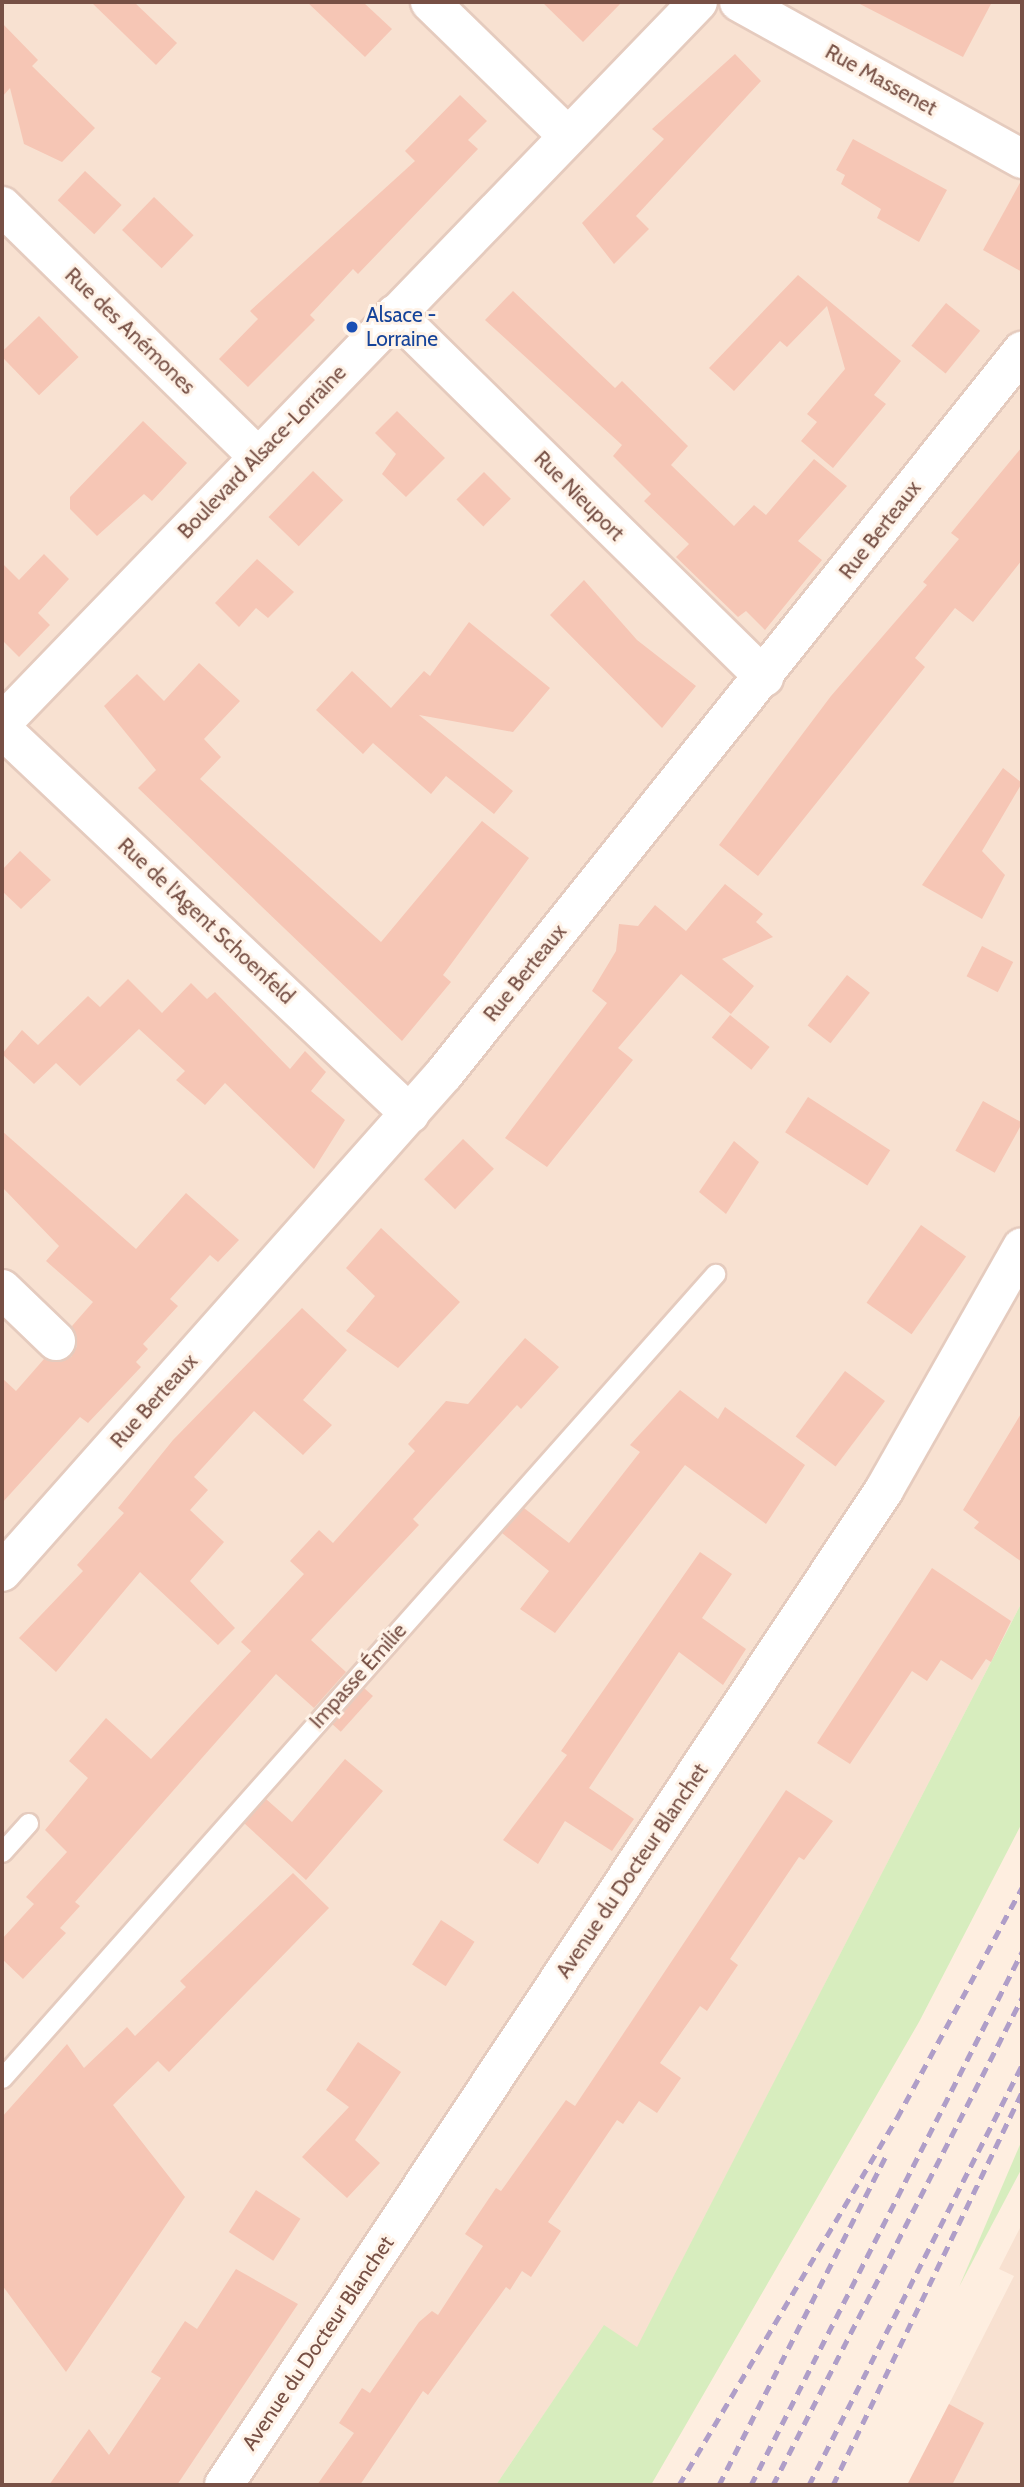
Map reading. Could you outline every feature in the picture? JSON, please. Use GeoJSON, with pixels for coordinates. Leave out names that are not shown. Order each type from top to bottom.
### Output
{"type":"FeatureCollection","features":[{"type":"Feature","properties":{"kind":"street"},"geometry":{"type":"LineString","coordinates":[[430,2],[568,136]]}},
{"type":"Feature","properties":{"kind":"street","name":"Boulevard Alsace-Lorraine"},"geometry":{"type":"LineString","coordinates":[[2,723],[698,2]]}},
{"type":"Feature","properties":{"kind":"street","name":"Rue Massenet"},"geometry":{"type":"LineString","coordinates":[[739,2],[1022,159]]}},
{"type":"Feature","properties":{"kind":"street","name":"Rue des Anémones"},"geometry":{"type":"LineString","coordinates":[[2,206],[258,457]]}},
{"type":"Feature","properties":{"kind":"street","name":"Rue Nieuport"},"geometry":{"type":"LineString","coordinates":[[395,314],[764,677]]}},
{"type":"Feature","properties":{"kind":"street","name":"Rue Berteaux"},"geometry":{"type":"LineString","coordinates":[[2,1572],[410,1114],[764,677],[1022,351]]}},
{"type":"Feature","properties":{"kind":"street","name":"Rue de l'Agent Schoenfeld"},"geometry":{"type":"LineString","coordinates":[[2,729],[410,1114]]}},
{"type":"Feature","properties":{"kind":"street","name":"Avenue du Docteur Blanchet"},"geometry":{"type":"LineString","coordinates":[[224,2485],[884,1490],[1022,1247]]}},
{"type":"Feature","properties":{"kind":"street"},"geometry":{"type":"LineString","coordinates":[[2,1289],[56,1341]]}},
{"type":"Feature","properties":{"kind":"lane","name":"Impasse Émilie"},"geometry":{"type":"LineString","coordinates":[[2,2078],[715,1274]]}},
{"type":"Feature","properties":{"kind":"lane"},"geometry":{"type":"LineString","coordinates":[[2,1852],[28,1823]]}},
{"type":"Feature","properties":{"kind":"shaded area"},"geometry":{"type":"Polygon","coordinates":[[[2,2],[1022,2],[1022,1602],[637,2348],[604,2326],[496,2485],[2,2485],[2,2]]]}},
{"type":"Feature","properties":{"kind":"shaded area"},"geometry":{"type":"Polygon","coordinates":[[[1022,2224],[1022,2485],[908,2485],[1014,2276],[999,2269],[1022,2224]]]}},
{"type":"Feature","properties":{"kind":"green space"},"geometry":{"type":"Polygon","coordinates":[[[1022,1602],[1022,1823],[919,2022],[651,2485],[496,2485],[604,2325],[637,2347],[1022,1602]]]}},
{"type":"Feature","properties":{"kind":"green space"},"geometry":{"type":"Polygon","coordinates":[[[1022,2140],[1022,2168],[959,2287],[1022,2140]]]}},
{"type":"Feature","properties":{"kind":"building"},"geometry":{"type":"Polygon","coordinates":[[[91,2],[134,2],[177,43],[156,65],[91,2]]]}},
{"type":"Feature","properties":{"kind":"building"},"geometry":{"type":"Polygon","coordinates":[[[307,2],[363,2],[392,29],[365,57],[307,2]]]}},
{"type":"Feature","properties":{"kind":"building"},"geometry":{"type":"Polygon","coordinates":[[[542,2],[622,2],[583,42],[542,2]]]}},
{"type":"Feature","properties":{"kind":"building"},"geometry":{"type":"Polygon","coordinates":[[[856,2],[992,2],[963,57],[856,2]]]}},
{"type":"Feature","properties":{"kind":"building"},"geometry":{"type":"Polygon","coordinates":[[[2,23],[38,60],[32,66],[95,128],[62,162],[24,144],[10,88],[2,97],[2,23]]]}},
{"type":"Feature","properties":{"kind":"building"},"geometry":{"type":"Polygon","coordinates":[[[735,54],[761,81],[636,216],[649,229],[614,264],[582,223],[664,139],[652,129],[735,54]]]}},
{"type":"Feature","properties":{"kind":"building"},"geometry":{"type":"Polygon","coordinates":[[[460,95],[487,121],[468,140],[478,149],[358,274],[353,269],[310,315],[315,320],[248,387],[219,359],[258,319],[250,311],[415,161],[405,151],[460,95]]]}},
{"type":"Feature","properties":{"kind":"building"},"geometry":{"type":"Polygon","coordinates":[[[853,139],[947,190],[919,242],[877,218],[881,209],[841,184],[845,175],[836,170],[853,139]]]}},
{"type":"Feature","properties":{"kind":"building"},"geometry":{"type":"Polygon","coordinates":[[[85,171],[122,205],[94,234],[58,200],[85,171]]]}},
{"type":"Feature","properties":{"kind":"building"},"geometry":{"type":"Polygon","coordinates":[[[1022,181],[1022,272],[983,250],[1022,181]]]}},
{"type":"Feature","properties":{"kind":"building"},"geometry":{"type":"Polygon","coordinates":[[[154,197],[194,235],[162,268],[122,230],[154,197]]]}},
{"type":"Feature","properties":{"kind":"building"},"geometry":{"type":"Polygon","coordinates":[[[798,275],[901,361],[874,395],[886,404],[833,468],[801,441],[817,422],[807,414],[845,369],[827,306],[787,347],[780,341],[734,391],[709,368],[798,275]]]}},
{"type":"Feature","properties":{"kind":"building"},"geometry":{"type":"Polygon","coordinates":[[[513,291],[615,388],[622,381],[688,446],[671,465],[734,526],[754,505],[766,515],[814,459],[847,486],[798,541],[822,560],[765,630],[746,611],[738,617],[676,557],[689,544],[644,501],[651,494],[613,456],[622,445],[485,320],[513,291]]]}},
{"type":"Feature","properties":{"kind":"building"},"geometry":{"type":"Polygon","coordinates":[[[946,303],[980,331],[946,373],[911,346],[946,303]]]}},
{"type":"Feature","properties":{"kind":"building"},"geometry":{"type":"Polygon","coordinates":[[[39,316],[79,357],[39,395],[2,357],[2,352],[39,316]]]}},
{"type":"Feature","properties":{"kind":"building"},"geometry":{"type":"Polygon","coordinates":[[[397,411],[445,458],[406,497],[382,474],[396,454],[375,433],[397,411]]]}},
{"type":"Feature","properties":{"kind":"building"},"geometry":{"type":"Polygon","coordinates":[[[143,421],[187,463],[152,501],[144,494],[97,536],[70,509],[70,497],[143,421]]]}},
{"type":"Feature","properties":{"kind":"building"},"geometry":{"type":"Polygon","coordinates":[[[1022,447],[1022,560],[973,622],[955,608],[915,658],[925,667],[758,876],[719,845],[831,696],[927,585],[923,582],[959,539],[951,533],[1022,447]]]}},
{"type":"Feature","properties":{"kind":"building"},"geometry":{"type":"Polygon","coordinates":[[[313,471],[343,500],[299,546],[269,517],[313,471]]]}},
{"type":"Feature","properties":{"kind":"building"},"geometry":{"type":"Polygon","coordinates":[[[484,472],[511,499],[483,526],[456,500],[484,472]]]}},
{"type":"Feature","properties":{"kind":"building"},"geometry":{"type":"Polygon","coordinates":[[[44,554],[69,579],[38,613],[50,625],[19,657],[2,640],[2,563],[19,580],[44,554]]]}},
{"type":"Feature","properties":{"kind":"building"},"geometry":{"type":"Polygon","coordinates":[[[257,559],[294,592],[268,618],[256,608],[239,627],[215,603],[257,559]]]}},
{"type":"Feature","properties":{"kind":"building"},"geometry":{"type":"Polygon","coordinates":[[[584,580],[637,640],[696,686],[662,728],[550,615],[584,580]]]}},
{"type":"Feature","properties":{"kind":"building"},"geometry":{"type":"Polygon","coordinates":[[[469,622],[550,688],[513,732],[419,715],[513,791],[494,814],[446,776],[431,794],[373,743],[363,754],[316,710],[352,671],[391,708],[424,671],[430,676],[469,622]]]}},
{"type":"Feature","properties":{"kind":"building"},"geometry":{"type":"Polygon","coordinates":[[[199,663],[240,701],[204,739],[221,757],[200,779],[381,942],[482,821],[529,858],[443,975],[451,982],[402,1041],[138,788],[156,770],[104,706],[137,674],[164,701],[199,663]]]}},
{"type":"Feature","properties":{"kind":"building"},"geometry":{"type":"Polygon","coordinates":[[[1003,768],[1022,783],[982,851],[1005,875],[982,919],[922,885],[1003,768]]]}},
{"type":"Feature","properties":{"kind":"building"},"geometry":{"type":"Polygon","coordinates":[[[20,851],[51,880],[21,909],[2,891],[2,870],[20,851]]]}},
{"type":"Feature","properties":{"kind":"building"},"geometry":{"type":"Polygon","coordinates":[[[725,884],[763,914],[756,922],[773,937],[722,959],[754,986],[731,1014],[681,974],[618,1048],[633,1060],[547,1167],[505,1138],[607,1003],[592,991],[616,951],[619,924],[638,926],[655,905],[686,931],[725,884]]]}},
{"type":"Feature","properties":{"kind":"building"},"geometry":{"type":"Polygon","coordinates":[[[982,946],[1013,962],[998,992],[967,976],[982,946]]]}},
{"type":"Feature","properties":{"kind":"building"},"geometry":{"type":"Polygon","coordinates":[[[847,975],[870,993],[830,1043],[808,1025],[847,975]]]}},
{"type":"Feature","properties":{"kind":"building"},"geometry":{"type":"Polygon","coordinates":[[[128,979],[162,1013],[191,983],[207,999],[215,992],[290,1069],[305,1051],[326,1072],[311,1091],[345,1120],[314,1169],[225,1083],[205,1105],[176,1080],[185,1071],[139,1029],[80,1086],[56,1063],[34,1084],[2,1054],[22,1030],[38,1045],[88,996],[100,1007],[128,979]]]}},
{"type":"Feature","properties":{"kind":"building"},"geometry":{"type":"Polygon","coordinates":[[[730,1015],[770,1047],[751,1070],[712,1038],[730,1015]]]}},
{"type":"Feature","properties":{"kind":"building"},"geometry":{"type":"Polygon","coordinates":[[[808,1097],[890,1150],[867,1186],[785,1132],[808,1097]]]}},
{"type":"Feature","properties":{"kind":"building"},"geometry":{"type":"Polygon","coordinates":[[[983,1101],[1022,1123],[995,1173],[955,1151],[983,1101]]]}},
{"type":"Feature","properties":{"kind":"building"},"geometry":{"type":"Polygon","coordinates":[[[2,1131],[136,1249],[186,1193],[239,1240],[218,1262],[210,1255],[170,1299],[178,1306],[143,1344],[148,1349],[136,1362],[141,1367],[88,1423],[80,1417],[2,1503],[2,1378],[16,1391],[44,1359],[71,1357],[77,1346],[72,1326],[93,1302],[46,1261],[59,1246],[2,1187],[2,1131]]]}},
{"type":"Feature","properties":{"kind":"building"},"geometry":{"type":"Polygon","coordinates":[[[463,1139],[494,1169],[455,1209],[424,1179],[463,1139]]]}},
{"type":"Feature","properties":{"kind":"building"},"geometry":{"type":"Polygon","coordinates":[[[734,1141],[759,1162],[726,1214],[699,1192],[734,1141]]]}},
{"type":"Feature","properties":{"kind":"building"},"geometry":{"type":"Polygon","coordinates":[[[921,1225],[966,1257],[912,1334],[867,1303],[921,1225]]]}},
{"type":"Feature","properties":{"kind":"building"},"geometry":{"type":"Polygon","coordinates":[[[381,1228],[460,1302],[398,1368],[346,1331],[375,1296],[346,1268],[381,1228]]]}},
{"type":"Feature","properties":{"kind":"building"},"geometry":{"type":"Polygon","coordinates":[[[302,1308],[347,1350],[303,1400],[332,1425],[303,1455],[254,1411],[194,1477],[208,1490],[190,1510],[224,1542],[190,1581],[235,1628],[218,1645],[140,1572],[56,1672],[19,1638],[83,1571],[77,1565],[124,1513],[118,1508],[173,1440],[302,1308]]]}},
{"type":"Feature","properties":{"kind":"building"},"geometry":{"type":"Polygon","coordinates":[[[525,1338],[559,1367],[521,1409],[517,1405],[413,1519],[419,1525],[311,1640],[346,1672],[314,1708],[276,1674],[75,1902],[80,1906],[60,1928],[66,1933],[23,1979],[2,1959],[2,1939],[34,1904],[26,1897],[67,1852],[45,1830],[88,1778],[69,1761],[106,1718],[151,1759],[251,1651],[241,1642],[304,1574],[290,1561],[319,1530],[333,1543],[415,1451],[408,1444],[446,1401],[468,1404],[525,1338]]]}},
{"type":"Feature","properties":{"kind":"building"},"geometry":{"type":"Polygon","coordinates":[[[845,1371],[885,1401],[836,1467],[796,1436],[845,1371]]]}},
{"type":"Feature","properties":{"kind":"building"},"geometry":{"type":"Polygon","coordinates":[[[680,1390],[718,1419],[725,1407],[805,1465],[766,1524],[685,1465],[555,1633],[520,1609],[549,1571],[502,1533],[524,1508],[569,1543],[640,1452],[630,1445],[680,1390]]]}},
{"type":"Feature","properties":{"kind":"building"},"geometry":{"type":"Polygon","coordinates":[[[1022,1412],[1022,1562],[974,1528],[979,1522],[963,1510],[1022,1412]]]}},
{"type":"Feature","properties":{"kind":"building"},"geometry":{"type":"Polygon","coordinates":[[[700,1552],[732,1574],[702,1618],[746,1649],[723,1685],[679,1652],[589,1788],[634,1819],[612,1851],[565,1821],[538,1864],[503,1840],[567,1755],[561,1751],[700,1552]]]}},
{"type":"Feature","properties":{"kind":"building"},"geometry":{"type":"Polygon","coordinates":[[[932,1568],[1011,1621],[991,1662],[986,1659],[972,1680],[941,1660],[927,1681],[912,1671],[850,1764],[817,1743],[932,1568]]]}},
{"type":"Feature","properties":{"kind":"building"},"geometry":{"type":"Polygon","coordinates":[[[364,1688],[373,1696],[341,1732],[332,1724],[364,1688]]]}},
{"type":"Feature","properties":{"kind":"building"},"geometry":{"type":"Polygon","coordinates":[[[345,1759],[383,1791],[306,1880],[244,1823],[266,1799],[292,1822],[345,1759]]]}},
{"type":"Feature","properties":{"kind":"building"},"geometry":{"type":"Polygon","coordinates":[[[786,1790],[833,1821],[804,1860],[799,1857],[730,1959],[738,1965],[707,2011],[700,2006],[660,2063],[681,2078],[657,2113],[639,2101],[623,2124],[617,2120],[548,2222],[561,2231],[531,2277],[522,2271],[510,2290],[506,2287],[428,2395],[423,2391],[360,2485],[317,2485],[354,2433],[339,2423],[362,2388],[370,2393],[419,2322],[432,2311],[438,2315],[483,2246],[465,2234],[496,2188],[501,2191],[566,2100],[575,2106],[786,1790]]]}},
{"type":"Feature","properties":{"kind":"building"},"geometry":{"type":"Polygon","coordinates":[[[293,1873],[329,1908],[169,2072],[158,2061],[113,2105],[185,2197],[66,2372],[2,2285],[2,2117],[67,2044],[84,2068],[127,2027],[135,2036],[186,1987],[180,1981],[293,1873]]]}},
{"type":"Feature","properties":{"kind":"building"},"geometry":{"type":"Polygon","coordinates":[[[441,1920],[475,1942],[446,1986],[412,1964],[441,1920]]]}},
{"type":"Feature","properties":{"kind":"building"},"geometry":{"type":"Polygon","coordinates":[[[358,2042],[401,2072],[355,2140],[380,2163],[347,2198],[302,2157],[349,2107],[326,2090],[358,2042]]]}},
{"type":"Feature","properties":{"kind":"building"},"geometry":{"type":"Polygon","coordinates":[[[256,2190],[300,2219],[273,2261],[229,2232],[256,2190]]]}},
{"type":"Feature","properties":{"kind":"building"},"geometry":{"type":"Polygon","coordinates":[[[236,2269],[298,2304],[177,2485],[49,2485],[89,2429],[109,2455],[161,2378],[151,2372],[185,2321],[197,2329],[236,2269]]]}},
{"type":"Feature","properties":{"kind":"building"},"geometry":{"type":"Polygon","coordinates":[[[949,2404],[984,2423],[952,2485],[907,2485],[949,2404]]]}},
{"type":"Feature","properties":{"kind":"railway"},"geometry":{"type":"LineString","coordinates":[[679,2485],[897,2118],[1022,1888]]}},
{"type":"Feature","properties":{"kind":"railway"},"geometry":{"type":"LineString","coordinates":[[751,2485],[1022,1952]]}},
{"type":"Feature","properties":{"kind":"railway"},"geometry":{"type":"LineString","coordinates":[[773,2485],[1022,1998]]}},
{"type":"Feature","properties":{"kind":"railway"},"geometry":{"type":"LineString","coordinates":[[809,2485],[1022,2066]]}},
{"type":"Feature","properties":{"kind":"railway"},"geometry":{"type":"LineString","coordinates":[[833,2485],[1022,2092]]}},
{"type":"Feature","properties":{"kind":"railway"},"geometry":{"type":"LineString","coordinates":[[719,2485],[888,2152]]}},
{"type":"Feature","properties":{"kind":"place","name":"Alsace - Lorraine"},"geometry":{"type":"Point","coordinates":[352,327]}}]}
